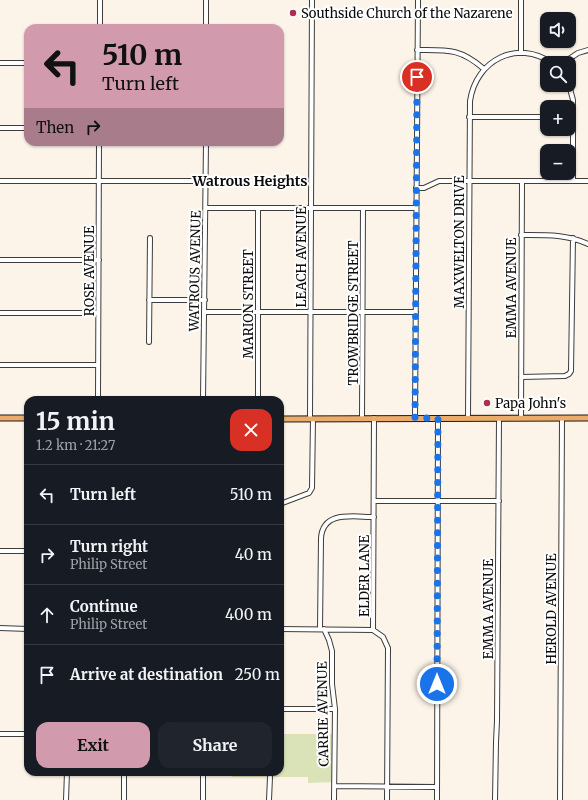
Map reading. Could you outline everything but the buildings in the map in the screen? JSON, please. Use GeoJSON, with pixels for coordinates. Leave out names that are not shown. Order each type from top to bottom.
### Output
{"type":"FeatureCollection","features":[{"type":"Feature","properties":{"kind":"main road"},"geometry":{"type":"LineString","coordinates":[[0,418],[24,418]]}},
{"type":"Feature","properties":{"kind":"main road"},"geometry":{"type":"LineString","coordinates":[[284,419],[588,418]]}},
{"type":"Feature","properties":{"kind":"street"},"geometry":{"type":"LineString","coordinates":[[100,0],[100,24]]}},
{"type":"Feature","properties":{"kind":"street"},"geometry":{"type":"LineString","coordinates":[[206,0],[206,24]]}},
{"type":"Feature","properties":{"kind":"street","name":"LEACH AVENUE"},"geometry":{"type":"LineString","coordinates":[[284,503],[309,494],[312,488],[310,312],[312,0]]}},
{"type":"Feature","properties":{"kind":"street"},"geometry":{"type":"LineString","coordinates":[[415,418],[418,0]]}},
{"type":"Feature","properties":{"kind":"street"},"geometry":{"type":"LineString","coordinates":[[521,0],[522,53]]}},
{"type":"Feature","properties":{"kind":"street"},"geometry":{"type":"LineString","coordinates":[[417,50],[455,51],[470,58],[484,69],[501,57],[522,53],[540,57]]}},
{"type":"Feature","properties":{"kind":"street"},"geometry":{"type":"LineString","coordinates":[[572,56],[588,50]]}},
{"type":"Feature","properties":{"kind":"street"},"geometry":{"type":"LineString","coordinates":[[0,63],[24,63]]}},
{"type":"Feature","properties":{"kind":"street","name":"MAXWELTON DRIVE"},"geometry":{"type":"LineString","coordinates":[[468,418],[469,117],[471,92],[474,82],[484,69]]}},
{"type":"Feature","properties":{"kind":"street"},"geometry":{"type":"LineString","coordinates":[[469,117],[540,117]]}},
{"type":"Feature","properties":{"kind":"street"},"geometry":{"type":"LineString","coordinates":[[0,128],[24,128]]}},
{"type":"Feature","properties":{"kind":"street"},"geometry":{"type":"LineString","coordinates":[[572,136],[573,181]]}},
{"type":"Feature","properties":{"kind":"street","name":"ROSE AVENUE"},"geometry":{"type":"LineString","coordinates":[[98,396],[99,146]]}},
{"type":"Feature","properties":{"kind":"street","name":"WATROUS AVENUE"},"geometry":{"type":"LineString","coordinates":[[203,396],[206,146]]}},
{"type":"Feature","properties":{"kind":"street"},"geometry":{"type":"LineString","coordinates":[[0,181],[206,181]]}},
{"type":"Feature","properties":{"kind":"street"},"geometry":{"type":"LineString","coordinates":[[416,188],[424,188],[439,181],[588,181]]}},
{"type":"Feature","properties":{"kind":"street","name":"EMMA AVENUE"},"geometry":{"type":"LineString","coordinates":[[521,418],[522,181]]}},
{"type":"Feature","properties":{"kind":"street"},"geometry":{"type":"LineString","coordinates":[[206,208],[416,208]]}},
{"type":"Feature","properties":{"kind":"street","name":"MARION STREET"},"geometry":{"type":"LineString","coordinates":[[258,208],[258,396]]}},
{"type":"Feature","properties":{"kind":"street","name":"TROWBRIDGE STREET"},"geometry":{"type":"LineString","coordinates":[[362,418],[363,208]]}},
{"type":"Feature","properties":{"kind":"street"},"geometry":{"type":"LineString","coordinates":[[522,235],[554,235],[573,238],[588,244]]}},
{"type":"Feature","properties":{"kind":"street"},"geometry":{"type":"LineString","coordinates":[[149,342],[150,238]]}},
{"type":"Feature","properties":{"kind":"street"},"geometry":{"type":"LineString","coordinates":[[521,377],[565,376],[571,371],[573,238]]}},
{"type":"Feature","properties":{"kind":"street"},"geometry":{"type":"LineString","coordinates":[[0,260],[99,260]]}},
{"type":"Feature","properties":{"kind":"street"},"geometry":{"type":"LineString","coordinates":[[149,300],[205,300]]}},
{"type":"Feature","properties":{"kind":"street"},"geometry":{"type":"LineString","coordinates":[[0,313],[98,312]]}},
{"type":"Feature","properties":{"kind":"street"},"geometry":{"type":"LineString","coordinates":[[205,312],[416,312]]}},
{"type":"Feature","properties":{"kind":"street"},"geometry":{"type":"LineString","coordinates":[[0,365],[98,365]]}},
{"type":"Feature","properties":{"kind":"street","name":"ELDER LANE"},"geometry":{"type":"LineString","coordinates":[[374,418],[373,630],[383,637],[388,648],[387,800]]}},
{"type":"Feature","properties":{"kind":"street"},"geometry":{"type":"LineString","coordinates":[[437,800],[438,418]]}},
{"type":"Feature","properties":{"kind":"street","name":"EMMA AVENUE"},"geometry":{"type":"LineString","coordinates":[[495,800],[496,742],[498,721],[499,418]]}},
{"type":"Feature","properties":{"kind":"street","name":"HEROLD AVENUE"},"geometry":{"type":"LineString","coordinates":[[560,800],[562,418]]}},
{"type":"Feature","properties":{"kind":"street"},"geometry":{"type":"LineString","coordinates":[[374,501],[499,501]]}},
{"type":"Feature","properties":{"kind":"street","name":"CARRIE AVENUE"},"geometry":{"type":"LineString","coordinates":[[334,800],[335,709],[332,684],[332,648],[322,630],[321,538],[323,526],[332,519],[346,516],[374,517]]}},
{"type":"Feature","properties":{"kind":"street"},"geometry":{"type":"LineString","coordinates":[[0,551],[24,551]]}},
{"type":"Feature","properties":{"kind":"street"},"geometry":{"type":"LineString","coordinates":[[0,628],[24,629]]}},
{"type":"Feature","properties":{"kind":"street"},"geometry":{"type":"LineString","coordinates":[[284,629],[373,630]]}},
{"type":"Feature","properties":{"kind":"street"},"geometry":{"type":"LineString","coordinates":[[284,709],[335,709]]}},
{"type":"Feature","properties":{"kind":"street"},"geometry":{"type":"LineString","coordinates":[[0,734],[24,734]]}},
{"type":"Feature","properties":{"kind":"street"},"geometry":{"type":"LineString","coordinates":[[66,800],[67,776]]}},
{"type":"Feature","properties":{"kind":"street"},"geometry":{"type":"LineString","coordinates":[[124,776],[124,800]]}},
{"type":"Feature","properties":{"kind":"street"},"geometry":{"type":"LineString","coordinates":[[203,776],[203,800]]}},
{"type":"Feature","properties":{"kind":"street"},"geometry":{"type":"LineString","coordinates":[[270,777],[270,800]]}},
{"type":"Feature","properties":{"kind":"street"},"geometry":{"type":"LineString","coordinates":[[335,786],[437,787]]}},
{"type":"Feature","properties":{"kind":"green space"},"geometry":{"type":"Polygon","coordinates":[[[284,734],[335,734],[335,782],[308,783],[308,777],[232,777],[284,776],[284,734]]]}},
{"type":"Feature","properties":{"kind":"place","name":"Southside Church of the Nazarene"},"geometry":{"type":"Point","coordinates":[293,13]}},
{"type":"Feature","properties":{"kind":"place","name":"Papa John's"},"geometry":{"type":"Point","coordinates":[487,403]}},
{"type":"Feature","properties":{"kind":"district","name":"Watrous Heights"},"geometry":{"type":"Point","coordinates":[250,181]}},
{"type":"Feature","properties":{"kind":"route"},"geometry":{"type":"LineString","coordinates":[[417,77],[415,418],[438,418],[437,684]]}}]}
